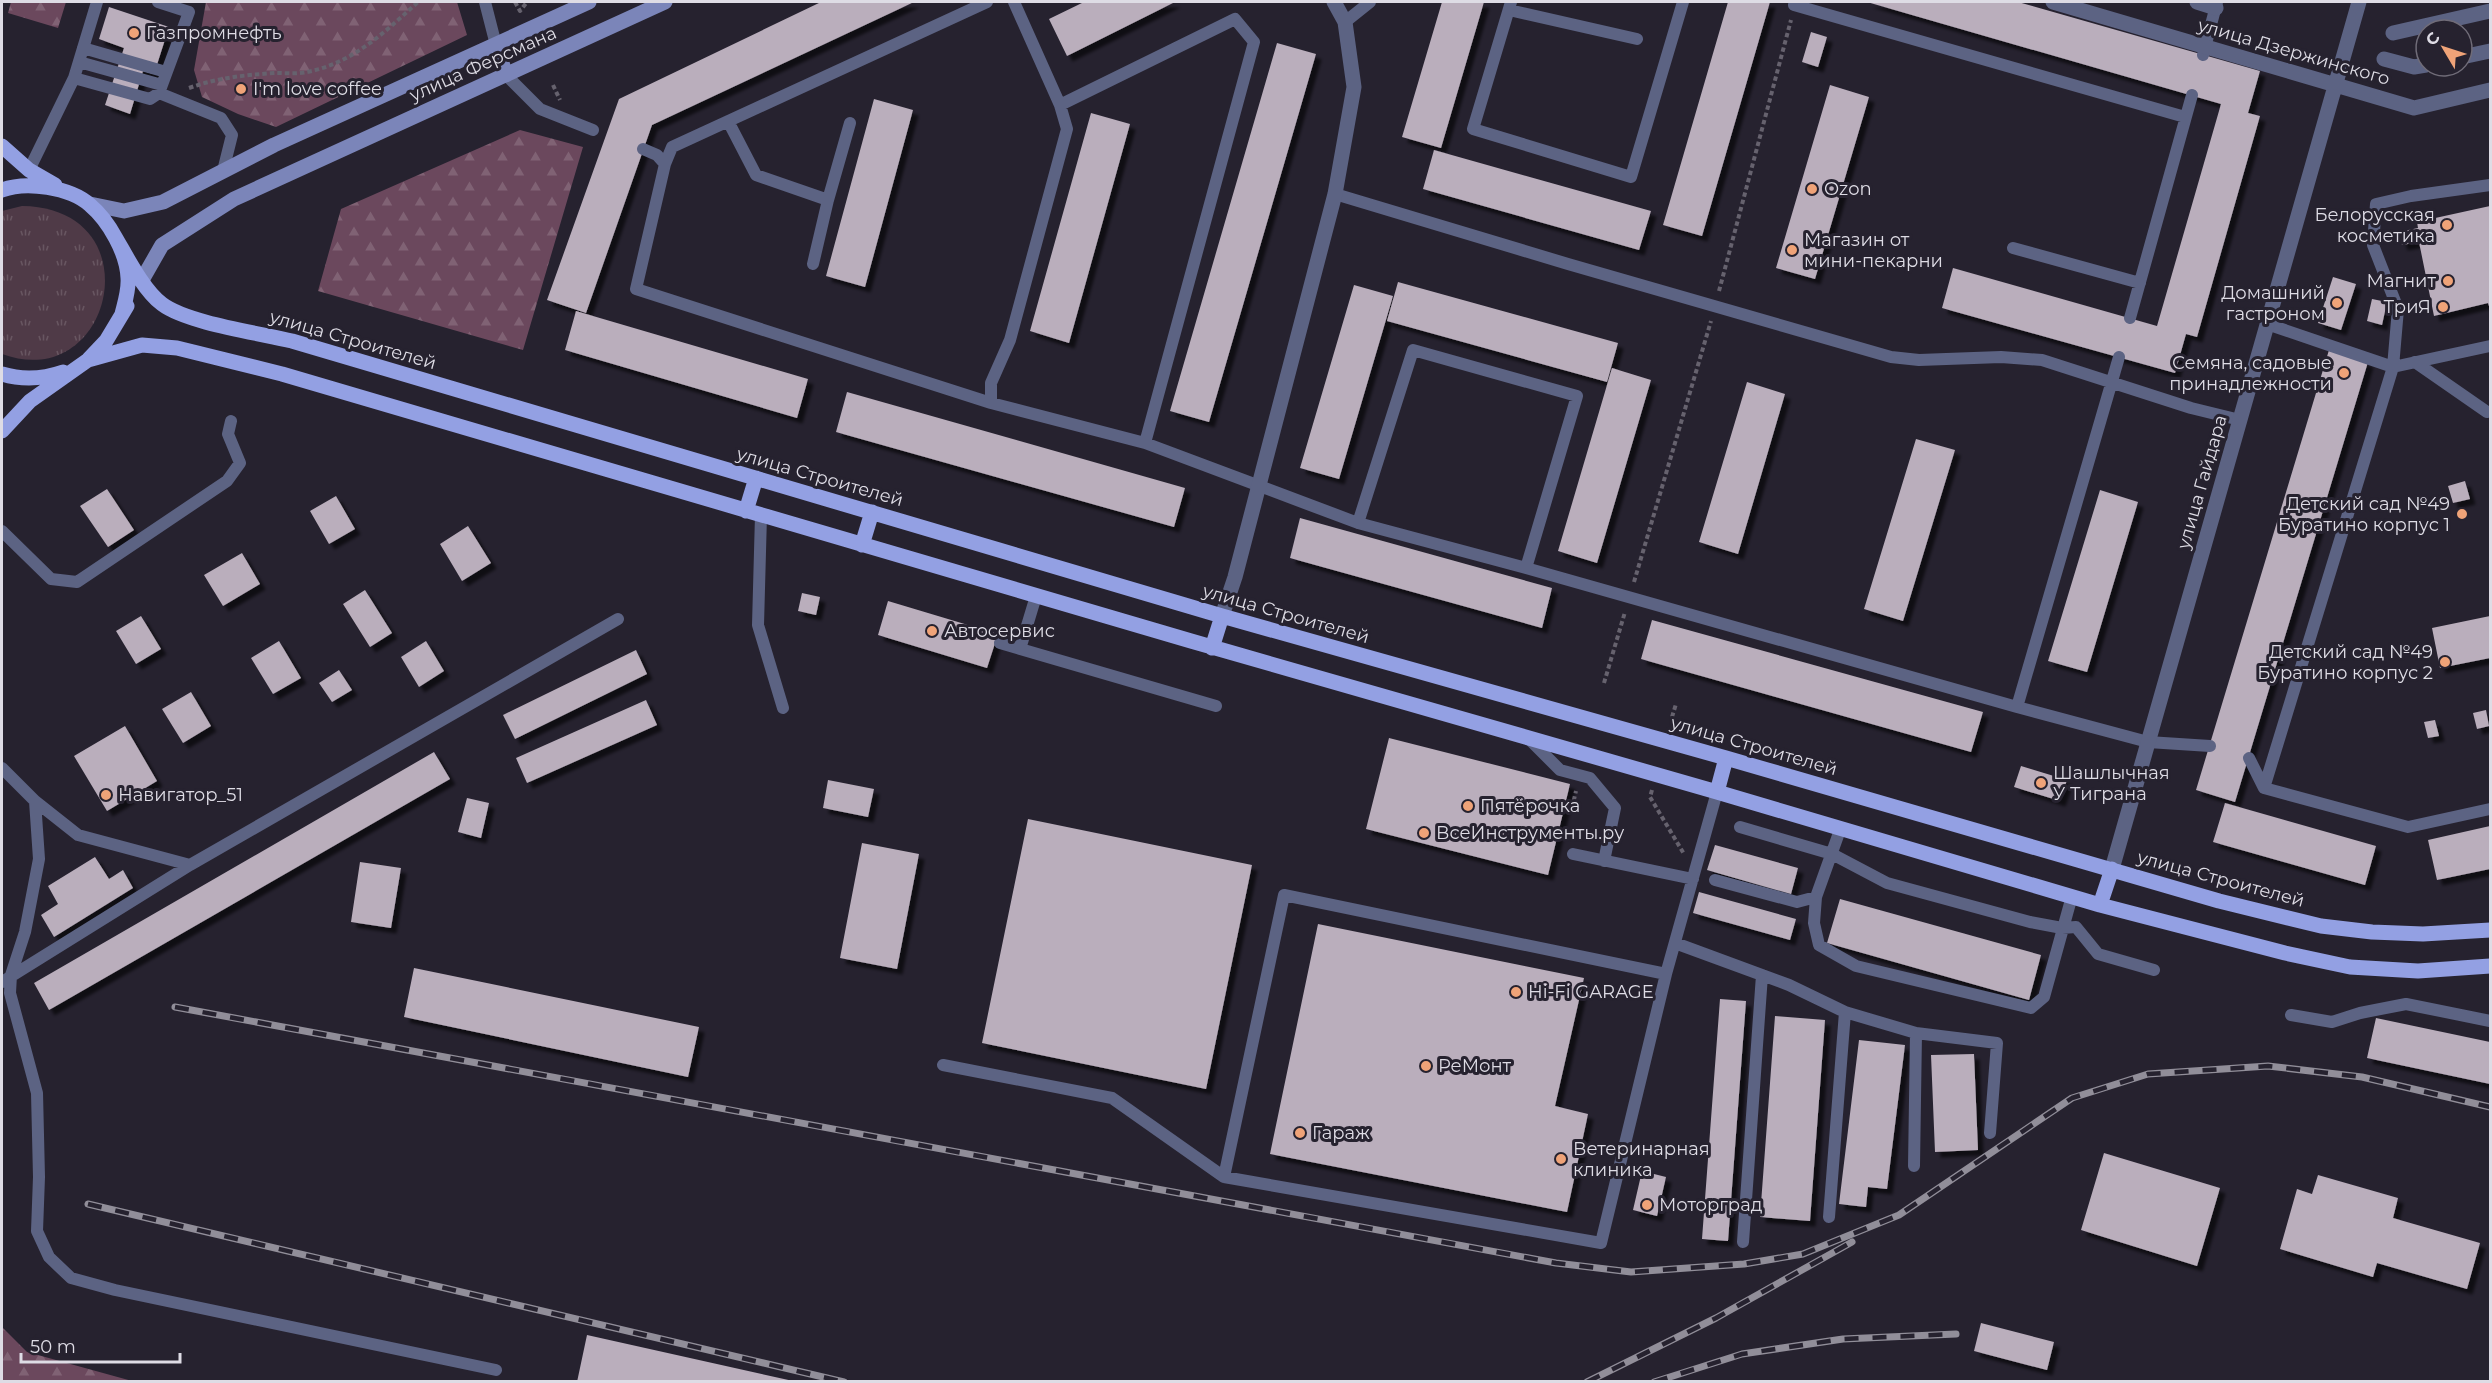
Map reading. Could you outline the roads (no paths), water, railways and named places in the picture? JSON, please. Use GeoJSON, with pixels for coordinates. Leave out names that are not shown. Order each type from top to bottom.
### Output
{"type":"FeatureCollection","features":[{"type":"Feature","properties":{"kind":"main road"},"geometry":{"type":"LineString","coordinates":[[2,146],[29,170],[70,195]]}},
{"type":"Feature","properties":{"kind":"main road"},"geometry":{"type":"LineString","coordinates":[[2,190],[28,185],[50,188],[90,204],[114,235],[128,276],[122,314]]}},
{"type":"Feature","properties":{"kind":"main road","name":"улица Строителей"},"geometry":{"type":"LineString","coordinates":[[114,235],[142,280],[160,303],[180,314],[292,341],[1222,616],[1726,758],[2219,902],[2321,926],[2372,932],[2423,934],[2490,930]]}},
{"type":"Feature","properties":{"kind":"main road"},"geometry":{"type":"LineString","coordinates":[[88,360],[106,341],[142,280]]}},
{"type":"Feature","properties":{"kind":"main road"},"geometry":{"type":"LineString","coordinates":[[2,431],[30,401],[88,360],[142,345],[177,348],[282,374],[1212,648],[2100,904],[2285,953],[2350,967],[2418,971],[2490,966]]}},
{"type":"Feature","properties":{"kind":"main road"},"geometry":{"type":"LineString","coordinates":[[2,376],[26,379],[50,377],[73,369]]}},
{"type":"Feature","properties":{"kind":"main road"},"geometry":{"type":"LineString","coordinates":[[754,513],[756,478]]}},
{"type":"Feature","properties":{"kind":"main road"},"geometry":{"type":"LineString","coordinates":[[862,545],[872,512]]}},
{"type":"Feature","properties":{"kind":"main road"},"geometry":{"type":"LineString","coordinates":[[1212,648],[1222,616]]}},
{"type":"Feature","properties":{"kind":"main road"},"geometry":{"type":"LineString","coordinates":[[1717,792],[1726,758]]}},
{"type":"Feature","properties":{"kind":"main road"},"geometry":{"type":"LineString","coordinates":[[2100,904],[2112,869]]}},
{"type":"Feature","properties":{"kind":"street","name":"улица Ферсмана"},"geometry":{"type":"LineString","coordinates":[[90,204],[124,211],[163,202],[274,145],[589,2]]}},
{"type":"Feature","properties":{"kind":"street","name":"улица Ферсмана"},"geometry":{"type":"LineString","coordinates":[[142,280],[162,245],[234,199],[665,2]]}},
{"type":"Feature","properties":{"kind":"street"},"geometry":{"type":"LineString","coordinates":[[1222,616],[1235,576],[1335,194],[1354,87],[1345,22],[1334,2]]}},
{"type":"Feature","properties":{"kind":"street","name":"улица Дзержинского"},"geometry":{"type":"LineString","coordinates":[[2053,2],[2204,51],[2414,108],[2490,90]]}},
{"type":"Feature","properties":{"kind":"street","name":"улица Дзержинского"},"geometry":{"type":"LineString","coordinates":[[2197,2],[2217,4]]}},
{"type":"Feature","properties":{"kind":"street","name":"улица Гайдара"},"geometry":{"type":"LineString","coordinates":[[2112,869],[2359,2]]}},
{"type":"Feature","properties":{"kind":"street"},"geometry":{"type":"LineString","coordinates":[[2393,33],[2490,11]]}},
{"type":"Feature","properties":{"kind":"street"},"geometry":{"type":"LineString","coordinates":[[496,45],[506,75]]}},
{"type":"Feature","properties":{"kind":"street"},"geometry":{"type":"LineString","coordinates":[[2474,54],[2490,51]]}},
{"type":"Feature","properties":{"kind":"street","name":"улица Дзержинского"},"geometry":{"type":"LineString","coordinates":[[2384,59],[2414,67]]}},
{"type":"Feature","properties":{"kind":"lane"},"geometry":{"type":"LineString","coordinates":[[29,170],[74,78],[97,2]]}},
{"type":"Feature","properties":{"kind":"lane"},"geometry":{"type":"LineString","coordinates":[[74,78],[150,99],[162,83],[189,12],[158,2]]}},
{"type":"Feature","properties":{"kind":"lane"},"geometry":{"type":"LineString","coordinates":[[485,2],[496,45]]}},
{"type":"Feature","properties":{"kind":"lane"},"geometry":{"type":"LineString","coordinates":[[987,2],[672,147],[665,164],[636,289],[991,403],[1145,443],[1358,523],[2148,742],[2210,746]]}},
{"type":"Feature","properties":{"kind":"lane"},"geometry":{"type":"LineString","coordinates":[[991,403],[991,383],[1010,340],[1067,129],[1060,105],[1014,2]]}},
{"type":"Feature","properties":{"kind":"lane"},"geometry":{"type":"LineString","coordinates":[[1345,22],[1370,2]]}},
{"type":"Feature","properties":{"kind":"lane"},"geometry":{"type":"LineString","coordinates":[[1637,39],[1510,6],[1473,129],[1631,177],[1683,2]]}},
{"type":"Feature","properties":{"kind":"lane"},"geometry":{"type":"LineString","coordinates":[[2204,51],[2217,4]]}},
{"type":"Feature","properties":{"kind":"lane"},"geometry":{"type":"LineString","coordinates":[[1794,5],[2185,117]]}},
{"type":"Feature","properties":{"kind":"lane"},"geometry":{"type":"LineString","coordinates":[[1060,105],[1235,19],[1254,42],[1145,443]]}},
{"type":"Feature","properties":{"kind":"lane"},"geometry":{"type":"LineString","coordinates":[[83,48],[162,83],[179,101],[221,118],[232,135],[223,171]]}},
{"type":"Feature","properties":{"kind":"lane"},"geometry":{"type":"LineString","coordinates":[[78,62],[162,83]]}},
{"type":"Feature","properties":{"kind":"lane"},"geometry":{"type":"LineString","coordinates":[[506,75],[540,109],[592,130]]}},
{"type":"Feature","properties":{"kind":"lane"},"geometry":{"type":"LineString","coordinates":[[2130,318],[2192,95]]}},
{"type":"Feature","properties":{"kind":"lane"},"geometry":{"type":"LineString","coordinates":[[728,121],[756,175],[828,200]]}},
{"type":"Feature","properties":{"kind":"lane"},"geometry":{"type":"LineString","coordinates":[[813,264],[850,123]]}},
{"type":"Feature","properties":{"kind":"lane"},"geometry":{"type":"LineString","coordinates":[[643,149],[657,155],[665,164]]}},
{"type":"Feature","properties":{"kind":"lane"},"geometry":{"type":"LineString","coordinates":[[2264,788],[2393,367],[2398,309],[2373,245],[2376,204],[2411,196],[2490,185]]}},
{"type":"Feature","properties":{"kind":"lane"},"geometry":{"type":"LineString","coordinates":[[1335,194],[1891,357],[1919,360],[2001,357],[2042,360],[2191,408],[2240,420]]}},
{"type":"Feature","properties":{"kind":"lane"},"geometry":{"type":"LineString","coordinates":[[2013,248],[2140,282]]}},
{"type":"Feature","properties":{"kind":"lane"},"geometry":{"type":"LineString","coordinates":[[2267,324],[2393,367],[2490,346]]}},
{"type":"Feature","properties":{"kind":"lane"},"geometry":{"type":"LineString","coordinates":[[1358,523],[1413,350],[1577,396],[1527,568]]}},
{"type":"Feature","properties":{"kind":"lane"},"geometry":{"type":"LineString","coordinates":[[2017,706],[2119,357]]}},
{"type":"Feature","properties":{"kind":"lane"},"geometry":{"type":"LineString","coordinates":[[2415,362],[2487,412]]}},
{"type":"Feature","properties":{"kind":"lane"},"geometry":{"type":"LineString","coordinates":[[2,531],[51,579],[77,582],[227,481],[240,462],[228,434],[231,421]]}},
{"type":"Feature","properties":{"kind":"lane"},"geometry":{"type":"LineString","coordinates":[[754,513],[758,625],[783,708]]}},
{"type":"Feature","properties":{"kind":"lane"},"geometry":{"type":"LineString","coordinates":[[1020,649],[1036,596]]}},
{"type":"Feature","properties":{"kind":"lane"},"geometry":{"type":"LineString","coordinates":[[6,979],[190,866],[618,619]]}},
{"type":"Feature","properties":{"kind":"lane"},"geometry":{"type":"LineString","coordinates":[[1000,643],[1216,706]]}},
{"type":"Feature","properties":{"kind":"lane"},"geometry":{"type":"LineString","coordinates":[[1528,738],[1560,770],[1590,778],[1615,808],[1604,861]]}},
{"type":"Feature","properties":{"kind":"lane"},"geometry":{"type":"LineString","coordinates":[[2249,758],[2264,788],[2408,827],[2490,808]]}},
{"type":"Feature","properties":{"kind":"lane"},"geometry":{"type":"LineString","coordinates":[[2,768],[34,801],[78,835],[190,866]]}},
{"type":"Feature","properties":{"kind":"lane"},"geometry":{"type":"LineString","coordinates":[[943,1065],[1112,1098],[1224,1177],[1601,1243],[1666,974],[1717,792]]}},
{"type":"Feature","properties":{"kind":"lane"},"geometry":{"type":"LineString","coordinates":[[34,801],[39,859],[25,932],[6,979],[37,1093],[39,1177],[37,1231],[49,1257],[71,1278],[115,1290],[496,1370]]}},
{"type":"Feature","properties":{"kind":"lane"},"geometry":{"type":"LineString","coordinates":[[1740,827],[1832,854],[1887,883],[2030,922],[2062,928],[2076,927],[2098,954],[2154,970]]}},
{"type":"Feature","properties":{"kind":"lane"},"geometry":{"type":"LineString","coordinates":[[1840,830],[1816,897],[1814,923],[1819,945],[1856,966],[2031,1008],[2044,997],[2072,896]]}},
{"type":"Feature","properties":{"kind":"lane"},"geometry":{"type":"LineString","coordinates":[[1573,854],[1693,879]]}},
{"type":"Feature","properties":{"kind":"lane"},"geometry":{"type":"LineString","coordinates":[[1715,880],[1797,902],[1816,897]]}},
{"type":"Feature","properties":{"kind":"lane"},"geometry":{"type":"LineString","coordinates":[[1224,1177],[1284,895],[1666,974]]}},
{"type":"Feature","properties":{"kind":"lane"},"geometry":{"type":"LineString","coordinates":[[1675,943],[1762,975],[1845,1012],[1916,1033],[1997,1043],[1990,1133]]}},
{"type":"Feature","properties":{"kind":"lane"},"geometry":{"type":"LineString","coordinates":[[1743,1242],[1762,975]]}},
{"type":"Feature","properties":{"kind":"lane"},"geometry":{"type":"LineString","coordinates":[[2291,1015],[2332,1022],[2360,1013],[2406,1004],[2490,1021]]}},
{"type":"Feature","properties":{"kind":"lane"},"geometry":{"type":"LineString","coordinates":[[1829,1217],[1845,1012]]}},
{"type":"Feature","properties":{"kind":"lane"},"geometry":{"type":"LineString","coordinates":[[1914,1166],[1916,1033]]}},
{"type":"Feature","properties":{"kind":"railway"},"geometry":{"type":"LineString","coordinates":[[175,1007],[1556,1263],[1631,1272],[1744,1264],[1803,1254],[1899,1215],[2072,1098],[2148,1074],[2268,1066],[2362,1077],[2490,1107]]}},
{"type":"Feature","properties":{"kind":"railway"},"geometry":{"type":"LineString","coordinates":[[88,1204],[844,1382]]}},
{"type":"Feature","properties":{"kind":"railway"},"geometry":{"type":"LineString","coordinates":[[1587,1382],[1716,1318],[1852,1242]]}},
{"type":"Feature","properties":{"kind":"railway"},"geometry":{"type":"LineString","coordinates":[[1654,1382],[1742,1354],[1843,1339],[1956,1334]]}},
{"type":"Feature","properties":{"kind":"place","name":"Газпромнефть"},"geometry":{"type":"Point","coordinates":[134,33]}},
{"type":"Feature","properties":{"kind":"place","name":"I'm love coffee"},"geometry":{"type":"Point","coordinates":[241,89]}},
{"type":"Feature","properties":{"kind":"place","name":"Ozon"},"geometry":{"type":"Point","coordinates":[1812,189]}},
{"type":"Feature","properties":{"kind":"place","name":"Белорусская косметика"},"geometry":{"type":"Point","coordinates":[2447,225]}},
{"type":"Feature","properties":{"kind":"place","name":"Магазин от мини-пекарни"},"geometry":{"type":"Point","coordinates":[1792,250]}},
{"type":"Feature","properties":{"kind":"place","name":"Магнит"},"geometry":{"type":"Point","coordinates":[2448,281]}},
{"type":"Feature","properties":{"kind":"place","name":"Домашний гастроном"},"geometry":{"type":"Point","coordinates":[2337,303]}},
{"type":"Feature","properties":{"kind":"place","name":"ТриЯ"},"geometry":{"type":"Point","coordinates":[2443,307]}},
{"type":"Feature","properties":{"kind":"place","name":"Семяна, садовые принадлежности"},"geometry":{"type":"Point","coordinates":[2344,373]}},
{"type":"Feature","properties":{"kind":"place","name":"Детский сад №49 Буратино корпус 1"},"geometry":{"type":"Point","coordinates":[2462,514]}},
{"type":"Feature","properties":{"kind":"place","name":"Автосервис"},"geometry":{"type":"Point","coordinates":[932,631]}},
{"type":"Feature","properties":{"kind":"place","name":"Детский сад №49 Буратино корпус 2"},"geometry":{"type":"Point","coordinates":[2445,662]}},
{"type":"Feature","properties":{"kind":"place","name":"Шашлычная У Тиграна"},"geometry":{"type":"Point","coordinates":[2041,783]}},
{"type":"Feature","properties":{"kind":"place","name":"Навигатор_51"},"geometry":{"type":"Point","coordinates":[106,795]}},
{"type":"Feature","properties":{"kind":"place","name":"Пятёрочка"},"geometry":{"type":"Point","coordinates":[1468,806]}},
{"type":"Feature","properties":{"kind":"place","name":"ВсеИнструменты.ру"},"geometry":{"type":"Point","coordinates":[1424,833]}},
{"type":"Feature","properties":{"kind":"place","name":"Hi-Fi GARAGE"},"geometry":{"type":"Point","coordinates":[1516,992]}},
{"type":"Feature","properties":{"kind":"place","name":"РеМонт"},"geometry":{"type":"Point","coordinates":[1426,1066]}},
{"type":"Feature","properties":{"kind":"place","name":"Гараж"},"geometry":{"type":"Point","coordinates":[1300,1133]}},
{"type":"Feature","properties":{"kind":"place","name":"Ветеринарная клиника"},"geometry":{"type":"Point","coordinates":[1561,1159]}},
{"type":"Feature","properties":{"kind":"place","name":"Моторград"},"geometry":{"type":"Point","coordinates":[1647,1205]}}]}
